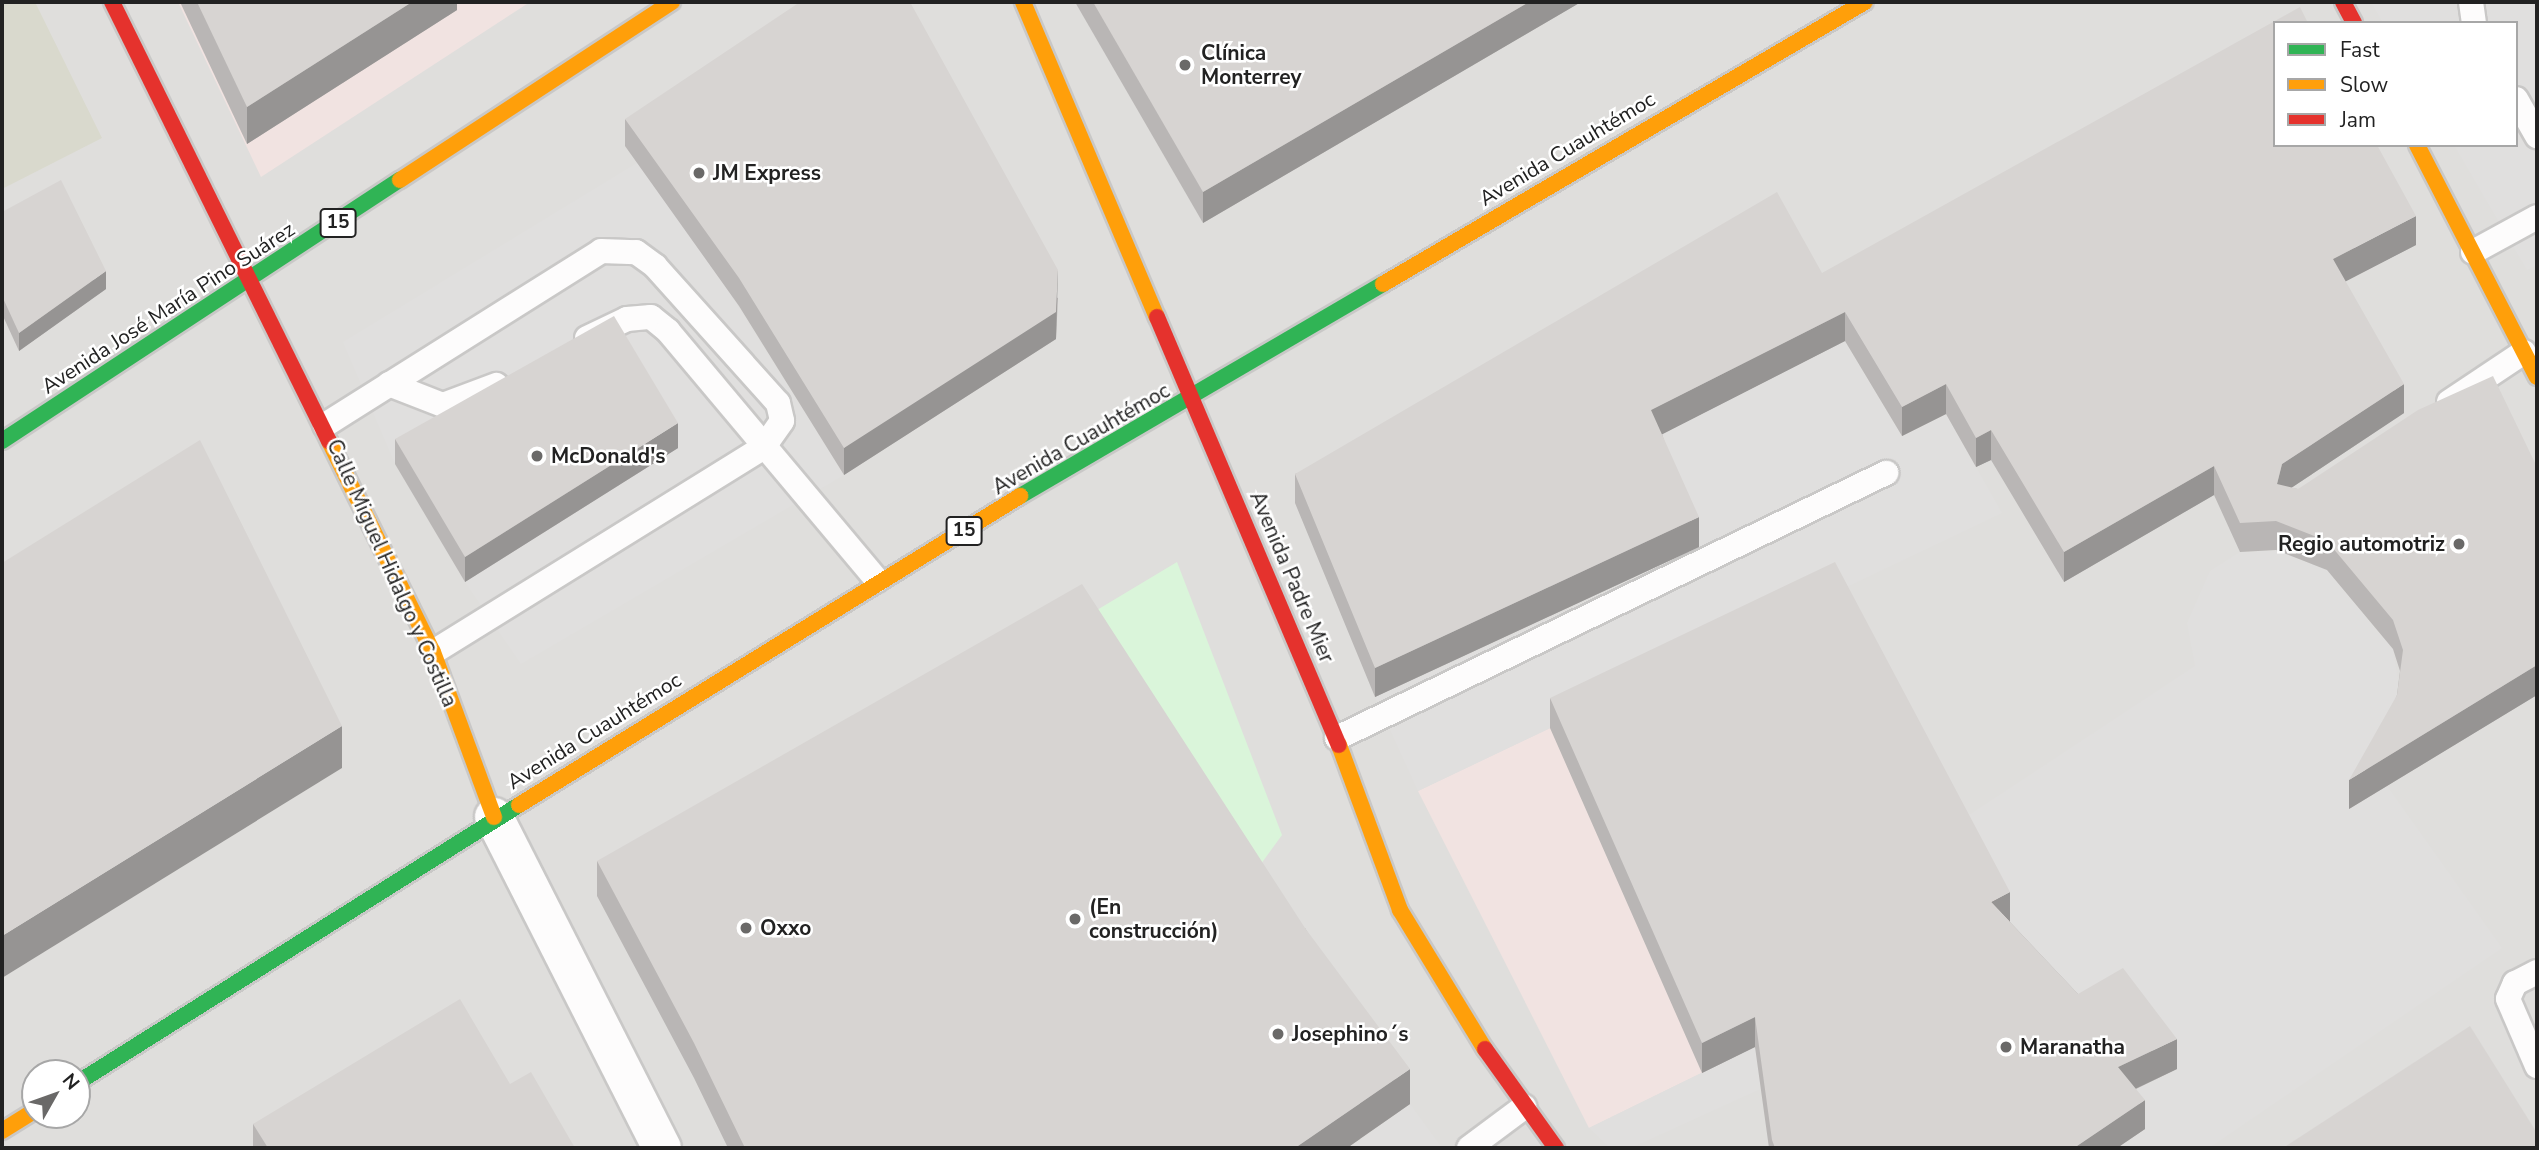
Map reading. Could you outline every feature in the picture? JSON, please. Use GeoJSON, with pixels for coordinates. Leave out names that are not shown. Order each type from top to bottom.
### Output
{"type":"FeatureCollection","features":[{"type":"Feature","properties":{"kind":"main road","name":"Calle Miguel Hidalgo y Costilla"},"geometry":{"type":"LineString","coordinates":[[112,2],[246,277],[325,425],[433,652],[494,817]]}},
{"type":"Feature","properties":{"kind":"main road","name":"Avenida José María Pino Suárez"},"geometry":{"type":"LineString","coordinates":[[2,441],[246,277],[672,2]]}},
{"type":"Feature","properties":{"kind":"main road","name":"Avenida Padre Mier"},"geometry":{"type":"LineString","coordinates":[[1023,2],[1337,738],[1400,910],[1461,1017],[1556,1148]]}},
{"type":"Feature","properties":{"kind":"main road","name":"Avenida Cuauhtémoc"},"geometry":{"type":"LineString","coordinates":[[91,1074],[494,817],[877,580],[1194,398],[1865,2]]}},
{"type":"Feature","properties":{"kind":"main road"},"geometry":{"type":"LineString","coordinates":[[2343,2],[2353,21]]}},
{"type":"Feature","properties":{"kind":"main road"},"geometry":{"type":"LineString","coordinates":[[2418,147],[2537,377]]}},
{"type":"Feature","properties":{"kind":"main road"},"geometry":{"type":"LineString","coordinates":[[2,1131],[21,1119]]}},
{"type":"Feature","properties":{"kind":"street","name":"Calle Miguel Hidalgo y Costilla"},"geometry":{"type":"LineString","coordinates":[[494,817],[662,1148]]}},
{"type":"Feature","properties":{"kind":"lane"},"geometry":{"type":"LineString","coordinates":[[2471,2],[2474,21]]}},
{"type":"Feature","properties":{"kind":"lane"},"geometry":{"type":"LineString","coordinates":[[2518,103],[2537,136]]}},
{"type":"Feature","properties":{"kind":"lane"},"geometry":{"type":"LineString","coordinates":[[2473,252],[2537,217]]}},
{"type":"Feature","properties":{"kind":"lane"},"geometry":{"type":"LineString","coordinates":[[325,425],[601,251],[636,252],[778,403],[782,421],[764,446],[433,652]]}},
{"type":"Feature","properties":{"kind":"lane"},"geometry":{"type":"LineString","coordinates":[[561,351],[619,322],[651,317],[877,580]]}},
{"type":"Feature","properties":{"kind":"lane"},"geometry":{"type":"LineString","coordinates":[[2423,418],[2524,352]]}},
{"type":"Feature","properties":{"kind":"lane"},"geometry":{"type":"LineString","coordinates":[[390,384],[443,405],[517,374]]}},
{"type":"Feature","properties":{"kind":"lane"},"geometry":{"type":"LineString","coordinates":[[1337,738],[1886,473]]}},
{"type":"Feature","properties":{"kind":"lane"},"geometry":{"type":"LineString","coordinates":[[2537,972],[2515,983],[2508,999],[2537,1066]]}},
{"type":"Feature","properties":{"kind":"lane"},"geometry":{"type":"LineString","coordinates":[[1469,1148],[1524,1107]]}},
{"type":"Feature","properties":{"kind":"shaded area"},"geometry":{"type":"Polygon","coordinates":[[[2,2],[2537,2],[2537,1148],[2,1148],[2,2]]]}},
{"type":"Feature","properties":{"kind":"shaded area"},"geometry":{"type":"Polygon","coordinates":[[[2,2],[35,2],[102,138],[2,189],[2,2]]]}},
{"type":"Feature","properties":{"kind":"shaded area"},"geometry":{"type":"Polygon","coordinates":[[[178,2],[530,2],[261,177],[178,2]]]}},
{"type":"Feature","properties":{"kind":"shaded area"},"geometry":{"type":"Polygon","coordinates":[[[2371,2],[2537,2],[2537,265],[2527,270],[2455,147],[2518,147],[2518,21],[2382,21],[2371,2]]]}},
{"type":"Feature","properties":{"kind":"shaded area"},"geometry":{"type":"Polygon","coordinates":[[[645,158],[844,475],[521,664],[465,582],[678,448],[395,464],[343,342],[645,158]]]}},
{"type":"Feature","properties":{"kind":"shaded area"},"geometry":{"type":"Polygon","coordinates":[[[1845,341],[1902,436],[1946,414],[2002,513],[1418,791],[1375,697],[1700,550],[1651,440],[1845,341]]]}},
{"type":"Feature","properties":{"kind":"shaded area"},"geometry":{"type":"Polygon","coordinates":[[[2276,550],[2327,570],[2393,649],[2402,703],[2368,759],[2502,948],[2209,1148],[2117,1148],[2145,1129],[2118,1097],[2176,1070],[2078,1024],[2025,968],[1631,1148],[1610,1148],[1589,1128],[2010,922],[1957,823],[2195,666],[2187,623],[2210,571],[2240,552],[2276,550]]]}},
{"type":"Feature","properties":{"kind":"shaded area"},"geometry":{"type":"Polygon","coordinates":[[[1835,592],[2010,922],[1589,1128],[1418,791],[1835,592]]]}},
{"type":"Feature","properties":{"kind":"shaded area"},"geometry":{"type":"Polygon","coordinates":[[[1410,1104],[1442,1148],[1349,1148],[1410,1104]]]}},
{"type":"Feature","properties":{"kind":"green space"},"geometry":{"type":"Polygon","coordinates":[[[1177,562],[1282,835],[1250,879],[1082,619],[1177,562]]]}},
{"type":"Feature","properties":{"kind":"building"},"geometry":{"type":"Polygon","coordinates":[[[197,2],[412,2],[247,107],[197,2]]]}},
{"type":"Feature","properties":{"kind":"building"},"geometry":{"type":"Polygon","coordinates":[[[800,2],[910,2],[1058,270],[1056,312],[844,448],[739,278],[625,119],[800,2]]]}},
{"type":"Feature","properties":{"kind":"building"},"geometry":{"type":"Polygon","coordinates":[[[1093,2],[1529,2],[1203,192],[1093,2]]]}},
{"type":"Feature","properties":{"kind":"building"},"geometry":{"type":"Polygon","coordinates":[[[2300,7],[2307,21],[2275,21],[2300,7]]]}},
{"type":"Feature","properties":{"kind":"building"},"geometry":{"type":"Polygon","coordinates":[[[2273,22],[2273,147],[2378,147],[2416,216],[2333,259],[2404,384],[2282,464],[2277,484],[2298,489],[2418,410],[2493,376],[2537,467],[2537,665],[2349,780],[2397,695],[2403,650],[2393,620],[2327,541],[2276,521],[2240,523],[2214,466],[2064,552],[1991,430],[1976,438],[1946,384],[1902,407],[1845,312],[1651,410],[1699,517],[1375,668],[1295,474],[1777,192],[1822,273],[2273,22]]]}},
{"type":"Feature","properties":{"kind":"building"},"geometry":{"type":"Polygon","coordinates":[[[61,180],[106,271],[19,333],[2,296],[2,212],[61,180]]]}},
{"type":"Feature","properties":{"kind":"building","name":"McDonald's"},"geometry":{"type":"Polygon","coordinates":[[[614,316],[678,423],[465,557],[395,439],[614,316]]]}},
{"type":"Feature","properties":{"kind":"building"},"geometry":{"type":"Polygon","coordinates":[[[200,440],[342,726],[2,936],[2,563],[200,440]]]}},
{"type":"Feature","properties":{"kind":"building"},"geometry":{"type":"Polygon","coordinates":[[[1835,562],[2010,892],[1991,902],[2078,994],[2123,968],[2177,1039],[2118,1067],[2145,1100],[2074,1148],[1775,1148],[1755,1017],[1702,1043],[1550,698],[1835,562]]]}},
{"type":"Feature","properties":{"kind":"building"},"geometry":{"type":"Polygon","coordinates":[[[1082,584],[1305,928],[1410,1069],[1295,1148],[745,1148],[694,1043],[597,861],[1082,584]]]}},
{"type":"Feature","properties":{"kind":"building"},"geometry":{"type":"Polygon","coordinates":[[[460,999],[510,1084],[531,1072],[575,1148],[268,1148],[253,1124],[460,999]]]}},
{"type":"Feature","properties":{"kind":"building"},"geometry":{"type":"Polygon","coordinates":[[[2470,1026],[2537,1133],[2537,1148],[2283,1148],[2470,1026]]]}},
{"type":"Feature","properties":{"kind":"traffic: fast"},"geometry":{"type":"LineString","coordinates":[[2,441],[400,180]]}},
{"type":"Feature","properties":{"kind":"traffic: fast"},"geometry":{"type":"LineString","coordinates":[[1020,496],[1383,284]]}},
{"type":"Feature","properties":{"kind":"traffic: fast"},"geometry":{"type":"LineString","coordinates":[[91,1074],[519,805]]}},
{"type":"Feature","properties":{"kind":"traffic: slow"},"geometry":{"type":"LineString","coordinates":[[400,180],[672,2]]}},
{"type":"Feature","properties":{"kind":"traffic: slow"},"geometry":{"type":"LineString","coordinates":[[1023,2],[1157,317]]}},
{"type":"Feature","properties":{"kind":"traffic: slow"},"geometry":{"type":"LineString","coordinates":[[1383,284],[1865,2]]}},
{"type":"Feature","properties":{"kind":"traffic: slow"},"geometry":{"type":"LineString","coordinates":[[2418,147],[2537,377]]}},
{"type":"Feature","properties":{"kind":"traffic: slow"},"geometry":{"type":"LineString","coordinates":[[329,441],[433,652],[494,817]]}},
{"type":"Feature","properties":{"kind":"traffic: slow"},"geometry":{"type":"LineString","coordinates":[[519,805],[1020,496]]}},
{"type":"Feature","properties":{"kind":"traffic: slow"},"geometry":{"type":"LineString","coordinates":[[1339,745],[1400,910],[1485,1049]]}},
{"type":"Feature","properties":{"kind":"traffic: slow"},"geometry":{"type":"LineString","coordinates":[[2,1131],[21,1119]]}},
{"type":"Feature","properties":{"kind":"traffic: jam"},"geometry":{"type":"LineString","coordinates":[[112,2],[329,441]]}},
{"type":"Feature","properties":{"kind":"traffic: jam"},"geometry":{"type":"LineString","coordinates":[[2343,2],[2353,21]]}},
{"type":"Feature","properties":{"kind":"traffic: jam"},"geometry":{"type":"LineString","coordinates":[[1157,317],[1339,745]]}},
{"type":"Feature","properties":{"kind":"traffic: jam"},"geometry":{"type":"LineString","coordinates":[[1485,1049],[1556,1148]]}},
{"type":"Feature","properties":{"kind":"place","name":"Clínica Monterrey"},"geometry":{"type":"Point","coordinates":[1185,65]}},
{"type":"Feature","properties":{"kind":"place","name":"JM Express"},"geometry":{"type":"Point","coordinates":[699,173]}},
{"type":"Feature","properties":{"kind":"place","name":"McDonald's"},"geometry":{"type":"Point","coordinates":[537,456]}},
{"type":"Feature","properties":{"kind":"place","name":"Regio automotriz"},"geometry":{"type":"Point","coordinates":[2459,544]}},
{"type":"Feature","properties":{"kind":"place","name":"(En construcción)"},"geometry":{"type":"Point","coordinates":[1075,919]}},
{"type":"Feature","properties":{"kind":"place","name":"Oxxo"},"geometry":{"type":"Point","coordinates":[746,928]}},
{"type":"Feature","properties":{"kind":"place","name":"Josephino´s"},"geometry":{"type":"Point","coordinates":[1278,1034]}},
{"type":"Feature","properties":{"kind":"place","name":"Maranatha"},"geometry":{"type":"Point","coordinates":[2006,1047]}}]}
